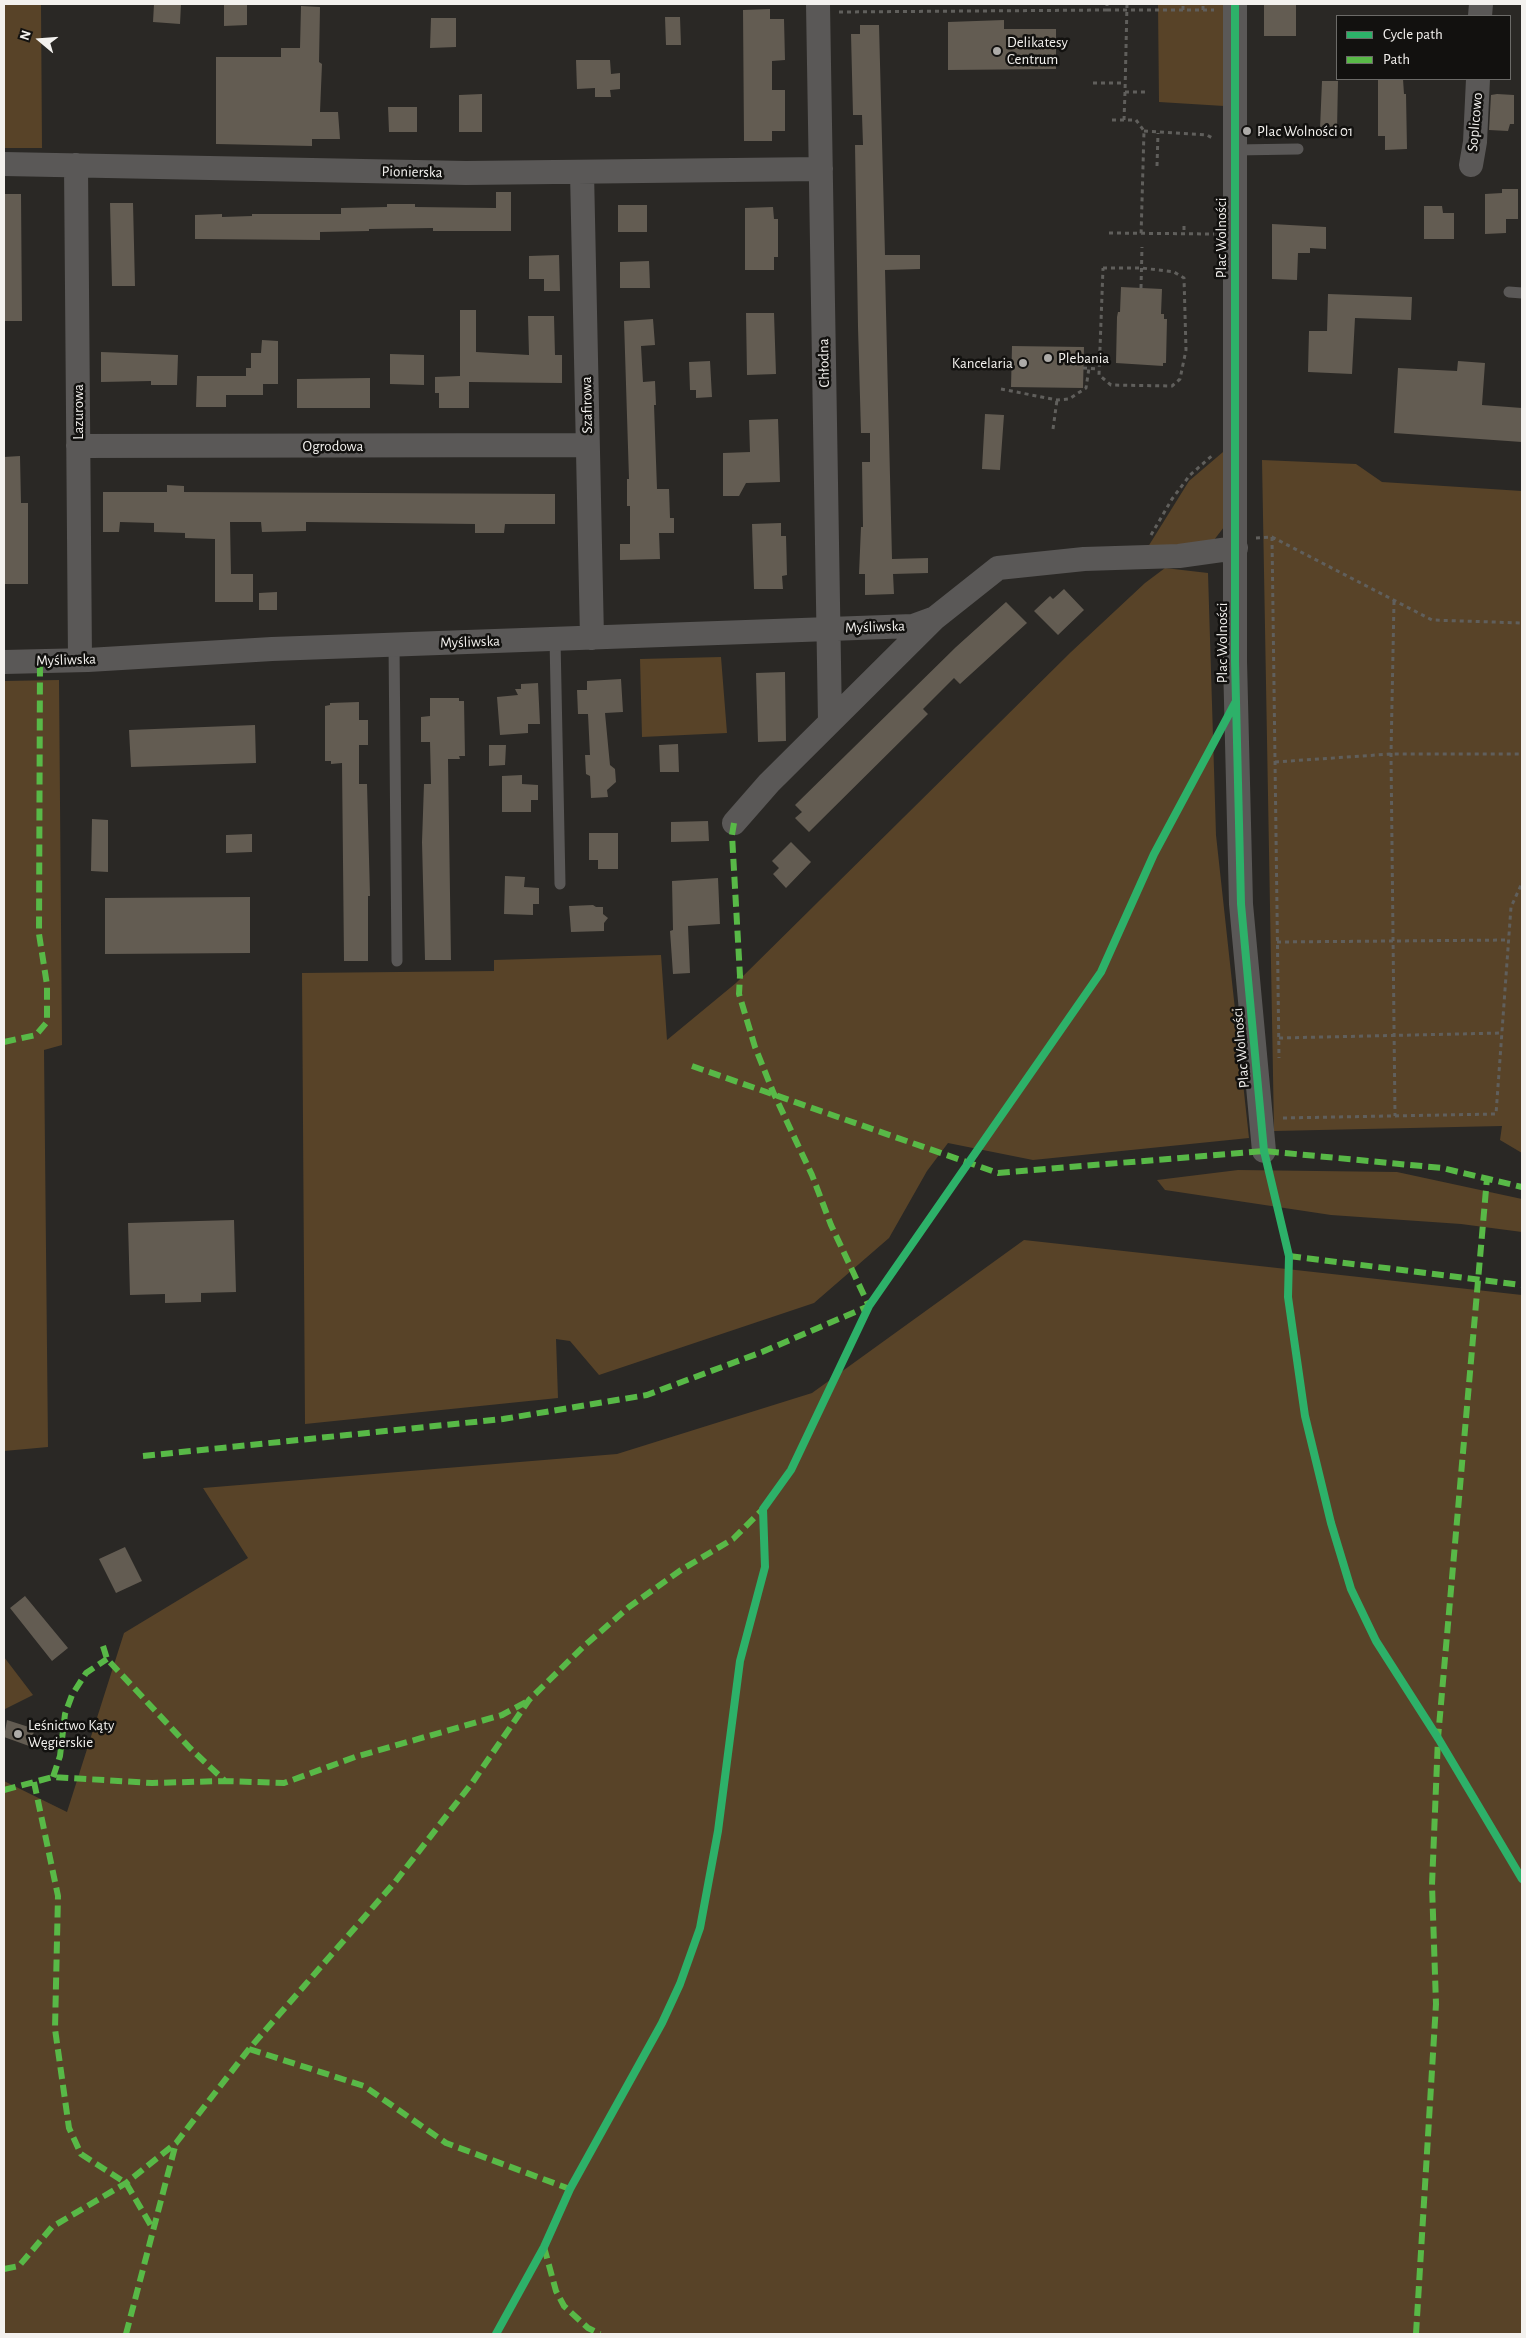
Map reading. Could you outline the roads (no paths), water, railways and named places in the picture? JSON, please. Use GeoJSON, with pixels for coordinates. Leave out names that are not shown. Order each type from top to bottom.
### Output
{"type":"FeatureCollection","features":[{"type":"Feature","properties":{"kind":"street","name":"Plac Wolności"},"geometry":{"type":"LineString","coordinates":[[1227,7],[1236,544],[1235,662],[1241,904],[1264,1151]]}},
{"type":"Feature","properties":{"kind":"street","name":"Chłodna"},"geometry":{"type":"LineString","coordinates":[[818,8],[830,722]]}},
{"type":"Feature","properties":{"kind":"street","name":"Soplicowo"},"geometry":{"type":"LineString","coordinates":[[1471,165],[1475,142],[1478,80]]}},
{"type":"Feature","properties":{"kind":"street","name":"Pionierska"},"geometry":{"type":"LineString","coordinates":[[4,164],[456,173],[821,169]]}},
{"type":"Feature","properties":{"kind":"street","name":"Lazurowa"},"geometry":{"type":"LineString","coordinates":[[76,165],[80,660]]}},
{"type":"Feature","properties":{"kind":"street","name":"Szafirowa"},"geometry":{"type":"LineString","coordinates":[[582,172],[592,638]]}},
{"type":"Feature","properties":{"kind":"street","name":"Ogrodowa"},"geometry":{"type":"LineString","coordinates":[[78,446],[587,445]]}},
{"type":"Feature","properties":{"kind":"street","name":"Myśliwska"},"geometry":{"type":"LineString","coordinates":[[734,823],[830,722],[935,618],[998,568],[1084,558],[1179,556],[1236,544]]}},
{"type":"Feature","properties":{"kind":"street","name":"Myśliwska"},"geometry":{"type":"LineString","coordinates":[[4,662],[80,660],[394,644],[913,626],[935,618]]}},
{"type":"Feature","properties":{"kind":"lane"},"geometry":{"type":"LineString","coordinates":[[1230,137],[1298,149]]}},
{"type":"Feature","properties":{"kind":"lane"},"geometry":{"type":"LineString","coordinates":[[1509,292],[1522,293]]}},
{"type":"Feature","properties":{"kind":"lane"},"geometry":{"type":"LineString","coordinates":[[555,639],[560,884]]}},
{"type":"Feature","properties":{"kind":"lane"},"geometry":{"type":"LineString","coordinates":[[394,644],[397,961]]}},
{"type":"Feature","properties":{"kind":"place","name":"Delikatesy Centrum"},"geometry":{"type":"Point","coordinates":[997,51]}},
{"type":"Feature","properties":{"kind":"place","name":"Plac Wolności 01"},"geometry":{"type":"Point","coordinates":[1247,131]}},
{"type":"Feature","properties":{"kind":"place","name":"Plebania"},"geometry":{"type":"Point","coordinates":[1048,358]}},
{"type":"Feature","properties":{"kind":"place","name":"Kancelaria"},"geometry":{"type":"Point","coordinates":[1023,363]}},
{"type":"Feature","properties":{"kind":"place","name":"Leśnictwo Kąty Węgierskie"},"geometry":{"type":"Point","coordinates":[18,1734]}}]}
